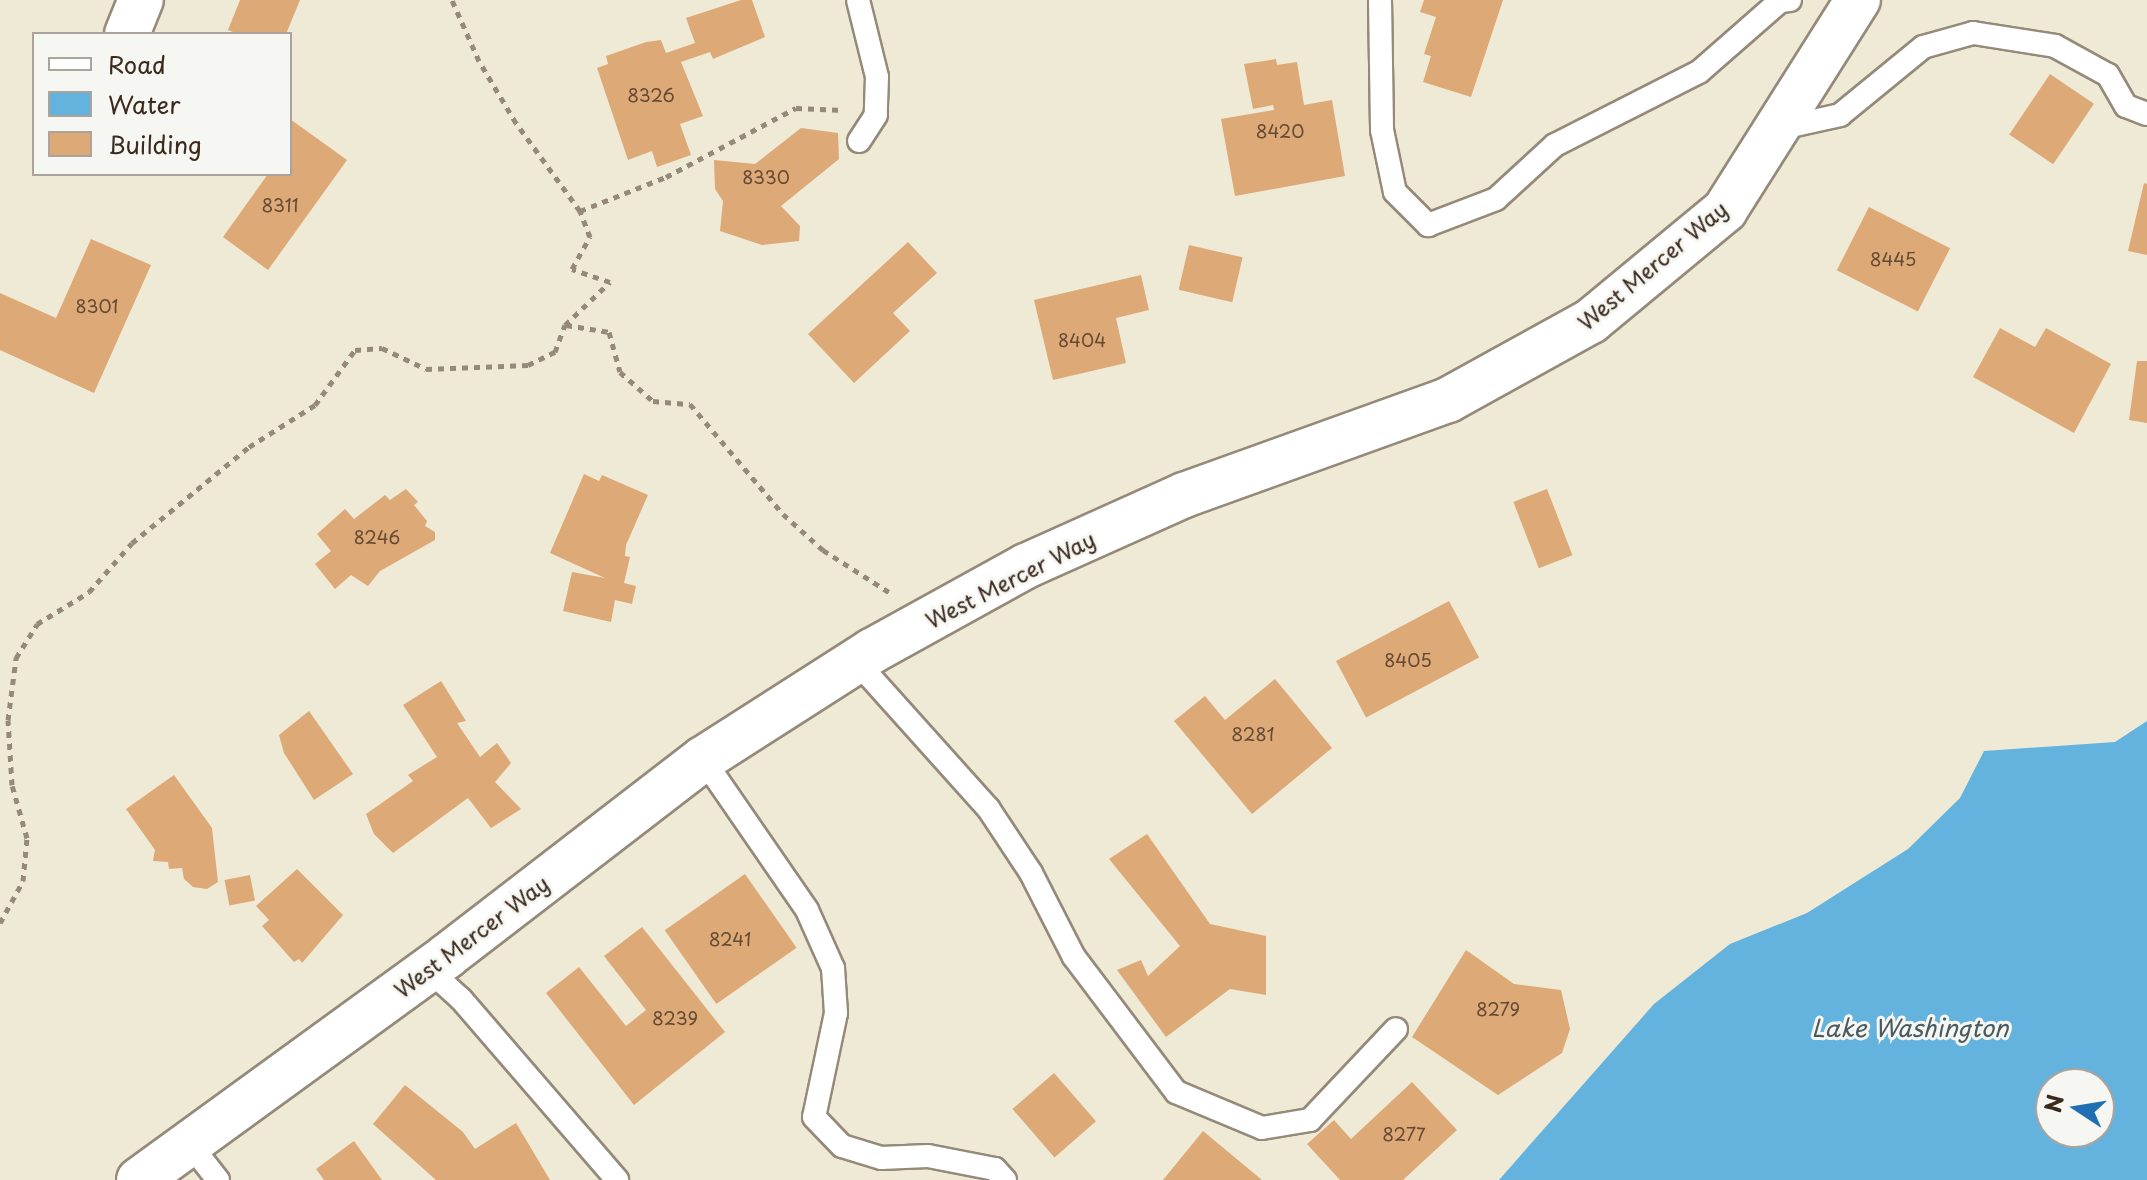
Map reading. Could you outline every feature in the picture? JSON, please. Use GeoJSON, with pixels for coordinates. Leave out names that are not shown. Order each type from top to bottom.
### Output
{"type":"FeatureCollection","features":[{"type":"Feature","properties":{"kind":"street"},"geometry":{"type":"LineString","coordinates":[[128,32],[141,0]]}},
{"type":"Feature","properties":{"kind":"street","name":"West Mercer Way"},"geometry":{"type":"LineString","coordinates":[[139,1180],[428,969],[703,759],[856,661],[1026,566],[1184,495],[1448,400],[1591,321],[1725,210],[1858,0]]}},
{"type":"Feature","properties":{"kind":"lane"},"geometry":{"type":"LineString","coordinates":[[858,0],[877,77],[876,115],[859,141]]}},
{"type":"Feature","properties":{"kind":"lane"},"geometry":{"type":"LineString","coordinates":[[1380,0],[1382,130],[1395,192],[1428,225],[1496,199],[1555,145],[1699,72],[1780,1],[1790,0]]}},
{"type":"Feature","properties":{"kind":"lane"},"geometry":{"type":"LineString","coordinates":[[1776,130],[1840,115],[1923,47],[1973,33],[2055,46],[2108,75],[2126,106],[2147,114]]}},
{"type":"Feature","properties":{"kind":"lane"},"geometry":{"type":"LineString","coordinates":[[856,661],[1011,839],[1074,957],[1176,1092],[1262,1128],[1310,1120],[1396,1029]]}},
{"type":"Feature","properties":{"kind":"lane"},"geometry":{"type":"LineString","coordinates":[[703,759],[807,910],[833,968],[836,1013],[814,1117],[842,1146],[881,1158],[928,1156],[995,1169],[1005,1180]]}},
{"type":"Feature","properties":{"kind":"lane"},"geometry":{"type":"LineString","coordinates":[[428,969],[461,999],[617,1180]]}},
{"type":"Feature","properties":{"kind":"lane"},"geometry":{"type":"LineString","coordinates":[[189,1143],[218,1180]]}},
{"type":"Feature","properties":{"kind":"path"},"geometry":{"type":"LineString","coordinates":[[0,923],[23,881],[27,838],[12,785],[8,720],[16,658],[37,624],[89,592],[132,543],[249,447],[315,405],[355,350],[382,348],[426,369],[528,365],[555,352],[565,325],[610,282],[572,269],[590,237],[580,211],[516,123],[479,61],[452,0]]}},
{"type":"Feature","properties":{"kind":"path"},"geometry":{"type":"LineString","coordinates":[[580,211],[666,177],[796,108],[849,111]]}},
{"type":"Feature","properties":{"kind":"path"},"geometry":{"type":"LineString","coordinates":[[565,325],[609,332],[620,372],[653,401],[690,404],[783,514],[823,550],[928,620]]}},
{"type":"Feature","properties":{"kind":"water","name":"Lake Washington"},"geometry":{"type":"Polygon","coordinates":[[[2147,721],[2147,1180],[1499,1180],[1654,1004],[1730,944],[1807,913],[1908,849],[1960,798],[1984,751],[2115,742],[2147,721]]]}},
{"type":"Feature","properties":{"kind":"building"},"geometry":{"type":"Polygon","coordinates":[[[240,0],[300,0],[287,32],[228,30],[240,0]]]}},
{"type":"Feature","properties":{"kind":"building"},"geometry":{"type":"Polygon","coordinates":[[[741,0],[752,0],[765,37],[713,59],[710,52],[681,62],[703,116],[680,124],[691,155],[657,167],[652,151],[628,160],[597,68],[608,64],[606,56],[646,42],[661,40],[666,53],[695,43],[686,18],[741,0]]]}},
{"type":"Feature","properties":{"kind":"building"},"geometry":{"type":"Polygon","coordinates":[[[1424,0],[1503,0],[1471,97],[1423,82],[1431,56],[1424,54],[1436,17],[1420,12],[1424,0]]]}},
{"type":"Feature","properties":{"kind":"building"},"geometry":{"type":"Polygon","coordinates":[[[1276,59],[1277,65],[1297,62],[1304,105],[1332,100],[1345,176],[1235,196],[1221,119],[1274,110],[1273,105],[1253,109],[1244,64],[1276,59]]]}},
{"type":"Feature","properties":{"kind":"building"},"geometry":{"type":"Polygon","coordinates":[[[2050,74],[2094,104],[2053,164],[2009,135],[2050,74]]]}},
{"type":"Feature","properties":{"kind":"building"},"geometry":{"type":"Polygon","coordinates":[[[292,120],[347,160],[268,270],[223,237],[267,176],[292,176],[292,120]]]}},
{"type":"Feature","properties":{"kind":"building"},"geometry":{"type":"Polygon","coordinates":[[[801,128],[838,133],[839,159],[781,206],[800,226],[799,241],[762,245],[720,231],[723,201],[715,189],[714,160],[755,164],[801,128]]]}},
{"type":"Feature","properties":{"kind":"building"},"geometry":{"type":"Polygon","coordinates":[[[2144,183],[2147,184],[2147,255],[2128,251],[2144,183]]]}},
{"type":"Feature","properties":{"kind":"building"},"geometry":{"type":"Polygon","coordinates":[[[1869,207],[1950,248],[1918,312],[1837,270],[1869,207]]]}},
{"type":"Feature","properties":{"kind":"building"},"geometry":{"type":"Polygon","coordinates":[[[91,239],[151,265],[94,393],[0,350],[0,293],[56,318],[91,239]]]}},
{"type":"Feature","properties":{"kind":"building"},"geometry":{"type":"Polygon","coordinates":[[[908,242],[937,273],[893,313],[910,331],[854,383],[808,334],[908,242]]]}},
{"type":"Feature","properties":{"kind":"building"},"geometry":{"type":"Polygon","coordinates":[[[1189,245],[1243,257],[1232,302],[1179,290],[1189,245]]]}},
{"type":"Feature","properties":{"kind":"building"},"geometry":{"type":"Polygon","coordinates":[[[1141,275],[1149,310],[1116,318],[1126,363],[1053,380],[1034,300],[1141,275]]]}},
{"type":"Feature","properties":{"kind":"building"},"geometry":{"type":"Polygon","coordinates":[[[2000,328],[2035,347],[2046,328],[2111,364],[2074,433],[1973,377],[2000,328]]]}},
{"type":"Feature","properties":{"kind":"building"},"geometry":{"type":"Polygon","coordinates":[[[2137,361],[2147,361],[2147,423],[2129,420],[2137,361]]]}},
{"type":"Feature","properties":{"kind":"building"},"geometry":{"type":"Polygon","coordinates":[[[584,474],[599,481],[602,475],[648,495],[626,545],[625,556],[630,557],[624,583],[636,586],[632,604],[615,600],[611,622],[563,611],[572,572],[605,578],[550,553],[584,474]]]}},
{"type":"Feature","properties":{"kind":"building"},"geometry":{"type":"Polygon","coordinates":[[[406,489],[418,502],[414,505],[427,521],[425,526],[435,532],[435,540],[380,571],[368,586],[351,575],[335,589],[315,564],[331,551],[317,534],[345,509],[354,519],[385,495],[390,500],[406,489]]]}},
{"type":"Feature","properties":{"kind":"building"},"geometry":{"type":"Polygon","coordinates":[[[1547,489],[1572,555],[1539,568],[1513,502],[1547,489]]]}},
{"type":"Feature","properties":{"kind":"building"},"geometry":{"type":"Polygon","coordinates":[[[1449,601],[1479,658],[1366,718],[1336,661],[1449,601]]]}},
{"type":"Feature","properties":{"kind":"building"},"geometry":{"type":"Polygon","coordinates":[[[1275,679],[1332,748],[1252,814],[1174,721],[1205,696],[1225,720],[1275,679]]]}},
{"type":"Feature","properties":{"kind":"building"},"geometry":{"type":"Polygon","coordinates":[[[441,681],[466,721],[457,723],[480,757],[497,743],[511,763],[495,782],[521,809],[491,828],[468,798],[393,853],[374,834],[366,814],[413,781],[408,775],[437,757],[403,705],[441,681]]]}},
{"type":"Feature","properties":{"kind":"building"},"geometry":{"type":"Polygon","coordinates":[[[309,711],[353,774],[314,800],[284,753],[279,735],[309,711]]]}},
{"type":"Feature","properties":{"kind":"building"},"geometry":{"type":"Polygon","coordinates":[[[174,775],[212,828],[218,882],[207,889],[193,887],[184,879],[182,868],[169,869],[168,862],[153,861],[155,850],[126,809],[174,775]]]}},
{"type":"Feature","properties":{"kind":"building"},"geometry":{"type":"Polygon","coordinates":[[[1147,834],[1210,924],[1266,936],[1266,995],[1230,989],[1166,1037],[1117,970],[1141,960],[1148,976],[1180,946],[1109,859],[1147,834]]]}},
{"type":"Feature","properties":{"kind":"building"},"geometry":{"type":"Polygon","coordinates":[[[297,869],[343,915],[302,963],[299,959],[294,962],[262,926],[269,920],[256,906],[297,869]]]}},
{"type":"Feature","properties":{"kind":"building"},"geometry":{"type":"Polygon","coordinates":[[[745,874],[797,948],[716,1004],[665,930],[745,874]]]}},
{"type":"Feature","properties":{"kind":"building"},"geometry":{"type":"Polygon","coordinates":[[[250,875],[255,901],[229,905],[224,880],[250,875]]]}},
{"type":"Feature","properties":{"kind":"building"},"geometry":{"type":"Polygon","coordinates":[[[642,927],[725,1032],[634,1105],[546,993],[579,967],[626,1026],[646,1010],[604,956],[642,927]]]}},
{"type":"Feature","properties":{"kind":"building"},"geometry":{"type":"Polygon","coordinates":[[[1466,950],[1514,984],[1561,990],[1570,1029],[1562,1053],[1498,1095],[1412,1037],[1466,950]]]}},
{"type":"Feature","properties":{"kind":"building"},"geometry":{"type":"Polygon","coordinates":[[[1054,1073],[1096,1121],[1054,1157],[1012,1109],[1054,1073]]]}},
{"type":"Feature","properties":{"kind":"building"},"geometry":{"type":"Polygon","coordinates":[[[1412,1082],[1457,1130],[1403,1180],[1340,1180],[1307,1144],[1334,1120],[1351,1139],[1412,1082]]]}},
{"type":"Feature","properties":{"kind":"building"},"geometry":{"type":"Polygon","coordinates":[[[405,1085],[463,1132],[475,1149],[516,1123],[550,1180],[436,1180],[373,1124],[405,1085]]]}},
{"type":"Feature","properties":{"kind":"building"},"geometry":{"type":"Polygon","coordinates":[[[1203,1131],[1262,1180],[1163,1180],[1203,1131]]]}},
{"type":"Feature","properties":{"kind":"building"},"geometry":{"type":"Polygon","coordinates":[[[354,1141],[382,1180],[324,1180],[316,1169],[354,1141]]]}}]}
